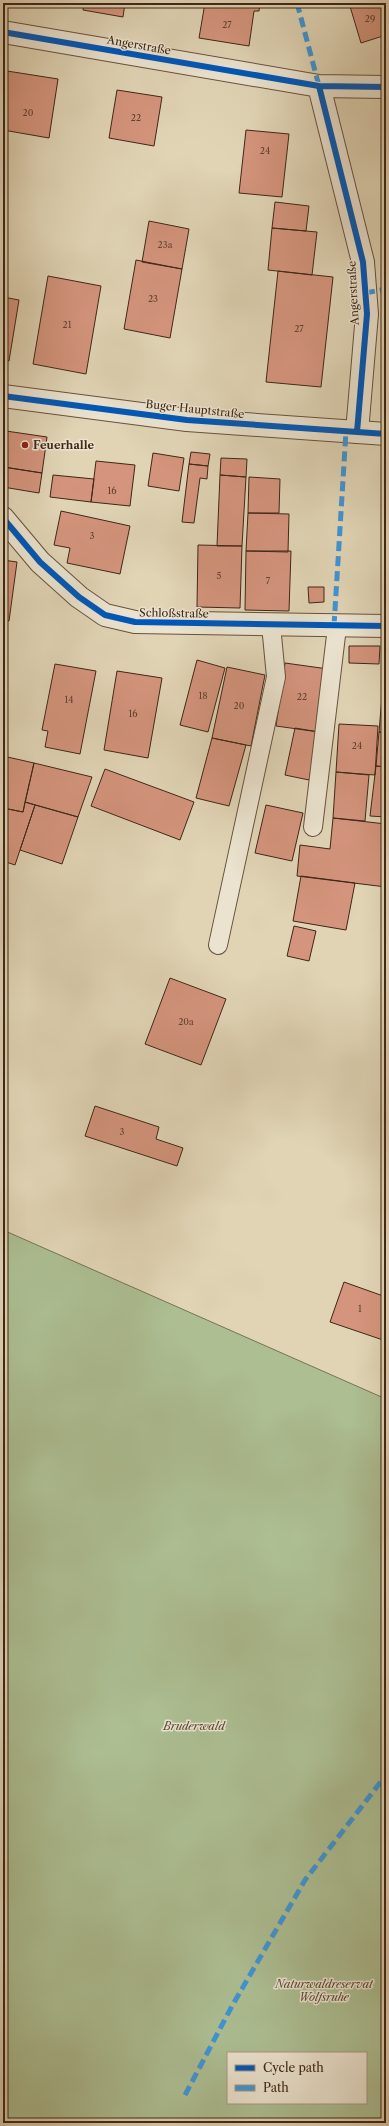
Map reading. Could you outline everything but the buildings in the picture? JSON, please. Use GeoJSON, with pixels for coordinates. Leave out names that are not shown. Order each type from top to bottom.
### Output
{"type":"FeatureCollection","features":[{"type":"Feature","properties":{"kind":"street","name":"Angerstraße"},"geometry":{"type":"LineString","coordinates":[[3,32],[319,86],[386,87]]}},
{"type":"Feature","properties":{"kind":"street","name":"Angerstraße"},"geometry":{"type":"LineString","coordinates":[[319,86],[363,262],[366,314],[357,432]]}},
{"type":"Feature","properties":{"kind":"street","name":"Buger Hauptstraße"},"geometry":{"type":"LineString","coordinates":[[3,396],[187,420],[386,434]]}},
{"type":"Feature","properties":{"kind":"street","name":"Schloßstraße"},"geometry":{"type":"LineString","coordinates":[[3,518],[40,562],[79,597],[105,615],[135,622],[337,627],[386,626]]}},
{"type":"Feature","properties":{"kind":"lane"},"geometry":{"type":"LineString","coordinates":[[218,945],[276,677],[271,625]]}},
{"type":"Feature","properties":{"kind":"lane"},"geometry":{"type":"LineString","coordinates":[[312,827],[337,627]]}},
{"type":"Feature","properties":{"kind":"green space","name":"Bruderwald"},"geometry":{"type":"Polygon","coordinates":[[[3,1230],[386,1399],[386,2123],[3,2123],[3,1230]]]}},
{"type":"Feature","properties":{"kind":"marked path"},"geometry":{"type":"LineString","coordinates":[[297,3],[319,86]]}},
{"type":"Feature","properties":{"kind":"marked path"},"geometry":{"type":"LineString","coordinates":[[365,293],[386,289]]}},
{"type":"Feature","properties":{"kind":"marked path"},"geometry":{"type":"LineString","coordinates":[[334,626],[346,431]]}},
{"type":"Feature","properties":{"kind":"marked path"},"geometry":{"type":"LineString","coordinates":[[185,2095],[232,2006],[305,1880],[386,1775]]}},
{"type":"Feature","properties":{"kind":"cycle path"},"geometry":{"type":"LineString","coordinates":[[3,32],[319,86],[386,87]]}},
{"type":"Feature","properties":{"kind":"cycle path"},"geometry":{"type":"LineString","coordinates":[[319,86],[363,262],[367,314],[357,432]]}},
{"type":"Feature","properties":{"kind":"cycle path"},"geometry":{"type":"LineString","coordinates":[[3,396],[187,420],[386,434]]}},
{"type":"Feature","properties":{"kind":"cycle path"},"geometry":{"type":"LineString","coordinates":[[3,518],[40,562],[79,597],[105,615],[135,622],[386,626]]}},
{"type":"Feature","properties":{"kind":"place","name":"Feuerhalle"},"geometry":{"type":"Point","coordinates":[25,445]}},
{"type":"Feature","properties":{"kind":"park label","name":"Naturwaldreservat Wolfsruhe"},"geometry":{"type":"Point","coordinates":[324,1990]}}]}
